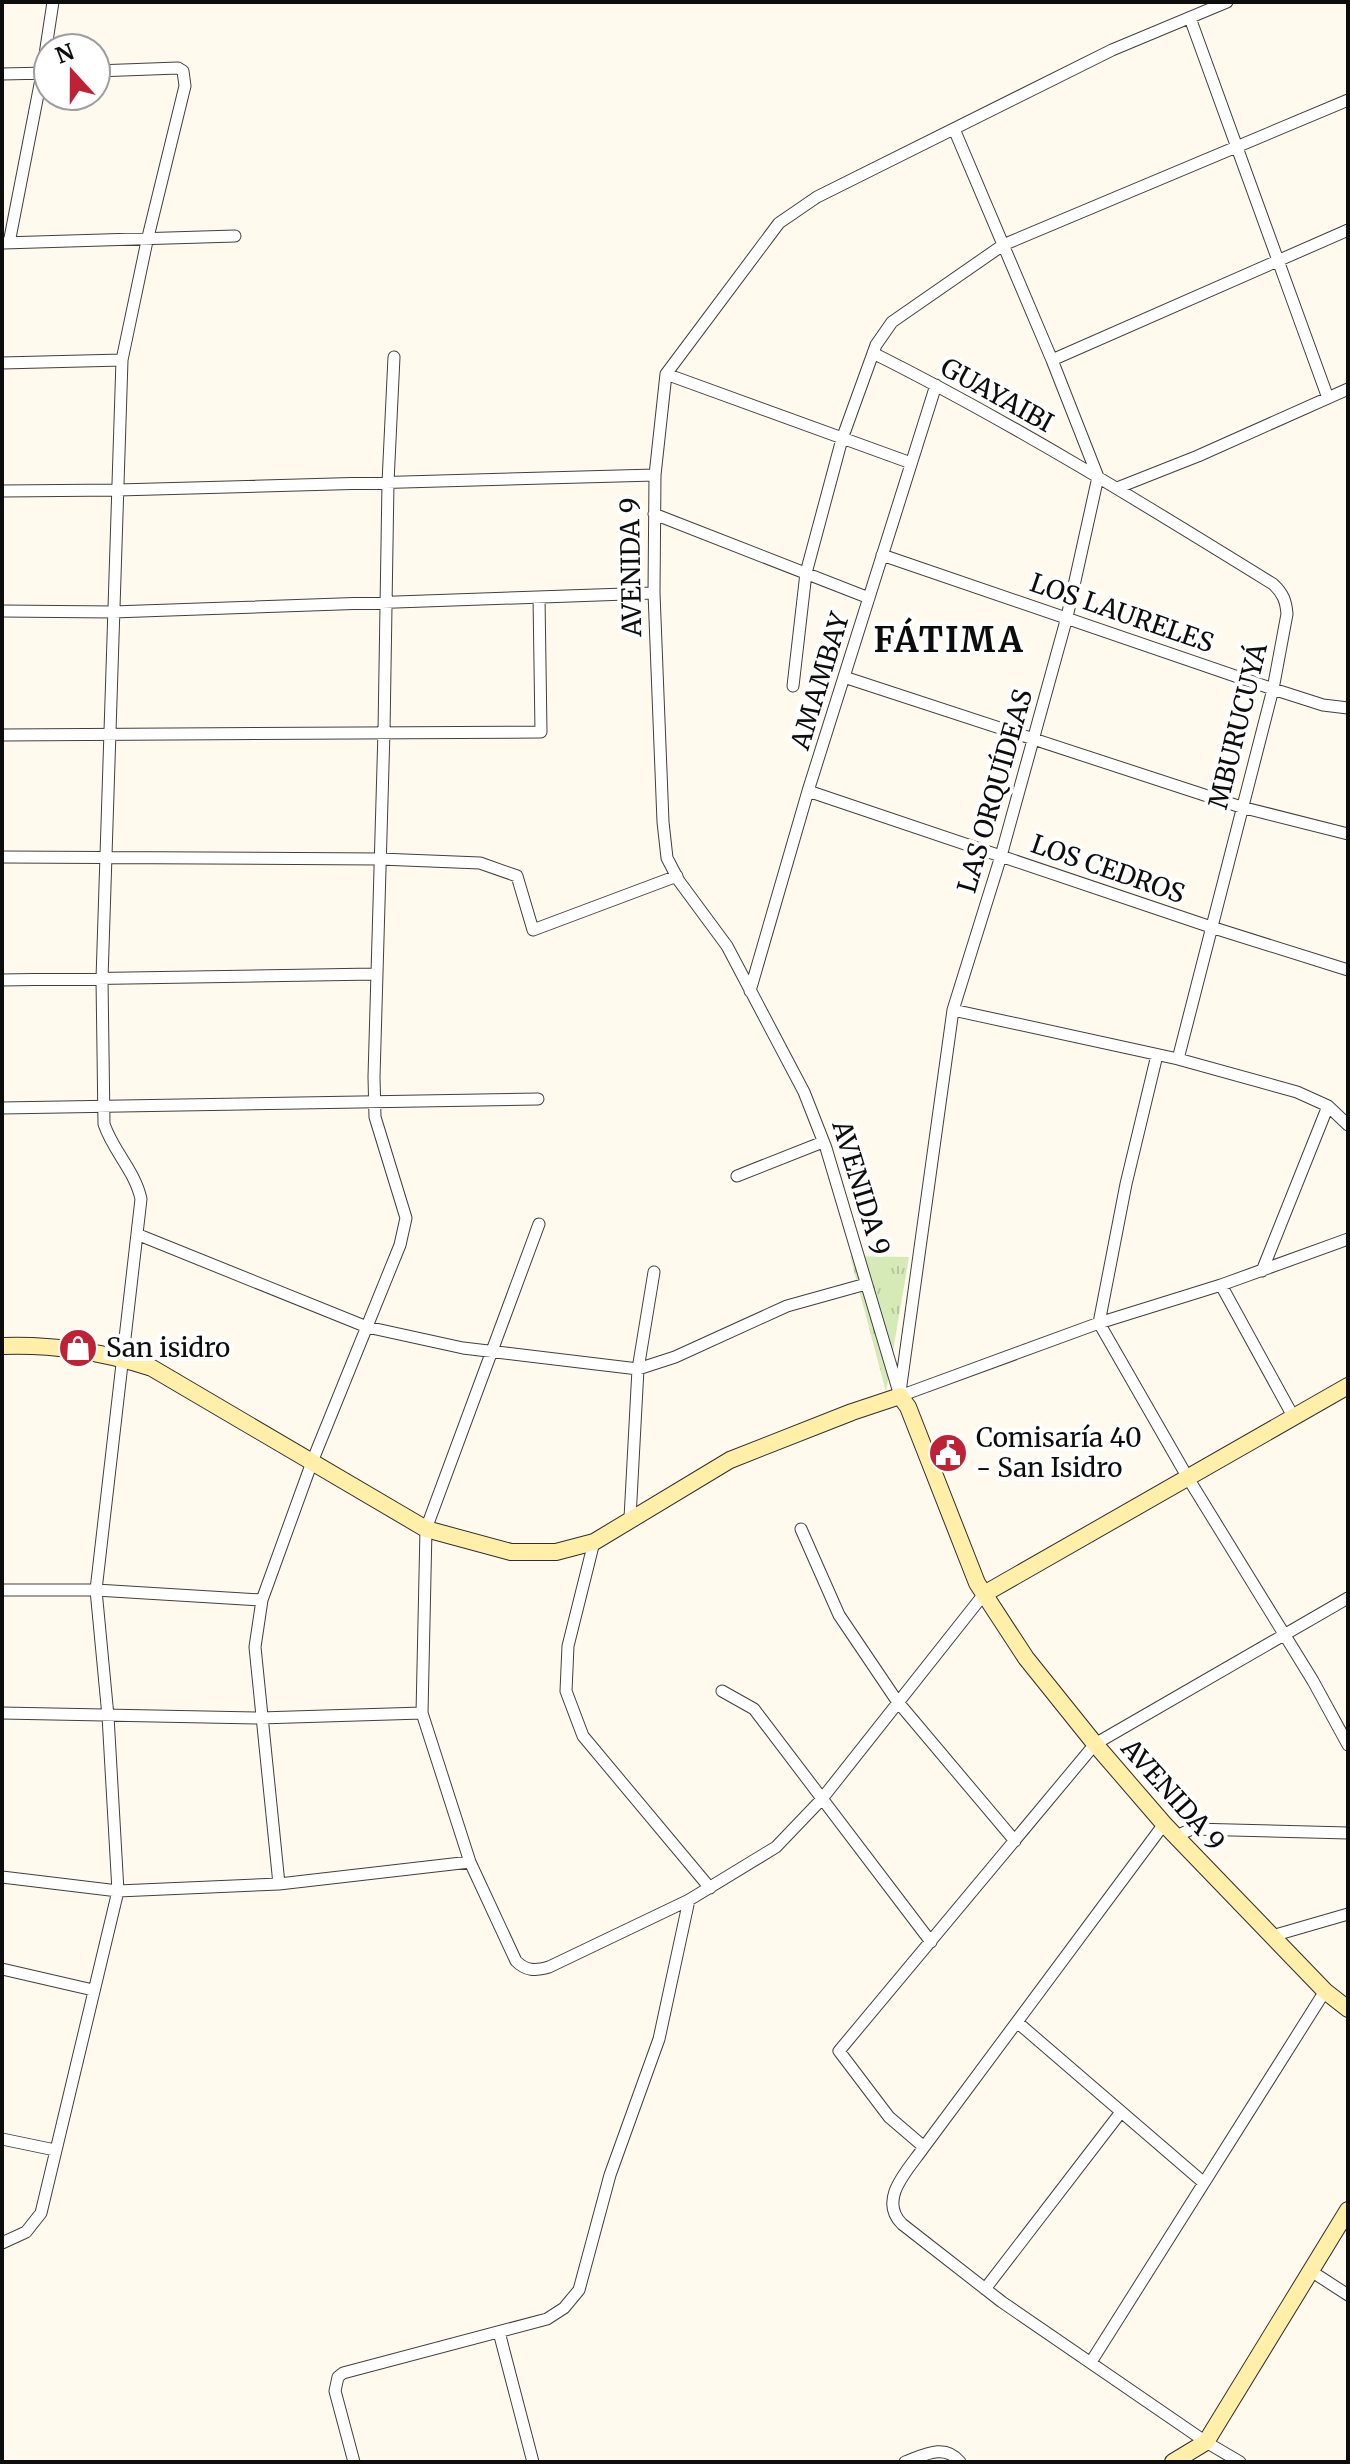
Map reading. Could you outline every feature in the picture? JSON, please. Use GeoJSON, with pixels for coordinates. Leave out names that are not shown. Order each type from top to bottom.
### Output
{"type":"FeatureCollection","features":[{"type":"Feature","properties":{"kind":"main road"},"geometry":{"type":"LineString","coordinates":[[2,1346],[35,1346],[121,1358],[152,1368],[426,1529],[511,1552],[556,1552],[594,1542],[730,1460],[900,1396]]}},
{"type":"Feature","properties":{"kind":"main road"},"geometry":{"type":"LineString","coordinates":[[984,1594],[1348,1386]]}},
{"type":"Feature","properties":{"kind":"main road","name":"AVENIDA 9"},"geometry":{"type":"LineString","coordinates":[[900,1396],[908,1407],[977,1583],[1026,1658],[1170,1830],[1325,1991],[1348,2009]]}},
{"type":"Feature","properties":{"kind":"main road"},"geometry":{"type":"LineString","coordinates":[[1173,2462],[1206,2442],[1348,2210]]}},
{"type":"Feature","properties":{"kind":"street"},"geometry":{"type":"LineString","coordinates":[[50,32],[53,2]]}},
{"type":"Feature","properties":{"kind":"street"},"geometry":{"type":"LineString","coordinates":[[911,463],[666,374],[779,223],[817,197],[1112,50],[1227,2]]}},
{"type":"Feature","properties":{"kind":"street"},"geometry":{"type":"LineString","coordinates":[[1190,18],[1328,398]]}},
{"type":"Feature","properties":{"kind":"street"},"geometry":{"type":"LineString","coordinates":[[2,2243],[26,2232],[41,2213],[118,1891],[108,1716],[96,1590],[141,1199],[139,1188],[107,1133],[104,1108],[102,979],[122,360],[185,86],[183,71],[178,68],[112,70]]}},
{"type":"Feature","properties":{"kind":"street"},"geometry":{"type":"LineString","coordinates":[[2,74],[32,74]]}},
{"type":"Feature","properties":{"kind":"street"},"geometry":{"type":"LineString","coordinates":[[793,686],[806,573],[842,439],[873,353],[892,322],[1003,245],[1348,100]]}},
{"type":"Feature","properties":{"kind":"street"},"geometry":{"type":"LineString","coordinates":[[36,112],[5,243],[235,236]]}},
{"type":"Feature","properties":{"kind":"street"},"geometry":{"type":"LineString","coordinates":[[954,129],[1098,477]]}},
{"type":"Feature","properties":{"kind":"street"},"geometry":{"type":"LineString","coordinates":[[1052,360],[1348,230]]}},
{"type":"Feature","properties":{"kind":"street","name":"GUAYAIBI"},"geometry":{"type":"LineString","coordinates":[[873,353],[936,385],[1117,488]]}},
{"type":"Feature","properties":{"kind":"street"},"geometry":{"type":"LineString","coordinates":[[279,1884],[255,1647],[262,1600],[312,1462],[400,1245],[406,1218],[375,1117],[375,974],[394,357]]}},
{"type":"Feature","properties":{"kind":"street"},"geometry":{"type":"LineString","coordinates":[[2,363],[122,360]]}},
{"type":"Feature","properties":{"kind":"street","name":"AVENIDA 9"},"geometry":{"type":"LineString","coordinates":[[666,374],[655,475],[654,593],[667,858],[727,946],[804,1092],[823,1142],[900,1396]]}},
{"type":"Feature","properties":{"kind":"street","name":"AMAMBAY"},"geometry":{"type":"LineString","coordinates":[[750,991],[808,791],[936,385]]}},
{"type":"Feature","properties":{"kind":"street"},"geometry":{"type":"LineString","coordinates":[[1117,488],[1198,456],[1348,389]]}},
{"type":"Feature","properties":{"kind":"street"},"geometry":{"type":"LineString","coordinates":[[2,491],[655,475]]}},
{"type":"Feature","properties":{"kind":"street","name":"LAS ORQUÍDEAS"},"geometry":{"type":"LineString","coordinates":[[900,1396],[953,1010],[1001,856],[1067,617],[1098,477]]}},
{"type":"Feature","properties":{"kind":"street","name":"MBURUCUYÁ"},"geometry":{"type":"LineString","coordinates":[[1117,488],[1273,584],[1286,602],[1287,614],[1273,689],[1178,1059]]}},
{"type":"Feature","properties":{"kind":"street"},"geometry":{"type":"LineString","coordinates":[[654,514],[869,598]]}},
{"type":"Feature","properties":{"kind":"street","name":"LOS LAURELES"},"geometry":{"type":"LineString","coordinates":[[882,555],[1273,689],[1323,705],[1348,708]]}},
{"type":"Feature","properties":{"kind":"street"},"geometry":{"type":"LineString","coordinates":[[2,611],[113,612],[654,593]]}},
{"type":"Feature","properties":{"kind":"street"},"geometry":{"type":"LineString","coordinates":[[2,735],[541,732],[539,597]]}},
{"type":"Feature","properties":{"kind":"street"},"geometry":{"type":"LineString","coordinates":[[844,677],[1241,807],[1348,834]]}},
{"type":"Feature","properties":{"kind":"street","name":"LOS CEDROS"},"geometry":{"type":"LineString","coordinates":[[808,791],[1348,970]]}},
{"type":"Feature","properties":{"kind":"street"},"geometry":{"type":"LineString","coordinates":[[2,857],[380,859],[480,863],[517,876],[533,930],[677,876]]}},
{"type":"Feature","properties":{"kind":"street"},"geometry":{"type":"LineString","coordinates":[[2,980],[375,974]]}},
{"type":"Feature","properties":{"kind":"street"},"geometry":{"type":"LineString","coordinates":[[953,1010],[1178,1059],[1297,1092],[1328,1106],[1348,1125]]}},
{"type":"Feature","properties":{"kind":"street"},"geometry":{"type":"LineString","coordinates":[[1157,1055],[1126,1184],[1099,1323],[1348,1745]]}},
{"type":"Feature","properties":{"kind":"street"},"geometry":{"type":"LineString","coordinates":[[2,1108],[538,1099]]}},
{"type":"Feature","properties":{"kind":"street"},"geometry":{"type":"LineString","coordinates":[[1262,1271],[1328,1106]]}},
{"type":"Feature","properties":{"kind":"street"},"geometry":{"type":"LineString","coordinates":[[737,1176],[823,1142]]}},
{"type":"Feature","properties":{"kind":"street"},"geometry":{"type":"LineString","coordinates":[[539,1224],[426,1529],[422,1713],[470,1862],[516,1961],[523,1968],[536,1970],[549,1967],[689,1900],[776,1847],[821,1800],[984,1594]]}},
{"type":"Feature","properties":{"kind":"street"},"geometry":{"type":"LineString","coordinates":[[139,1235],[367,1327],[492,1351],[638,1369],[675,1357],[787,1306],[866,1284]]}},
{"type":"Feature","properties":{"kind":"street"},"geometry":{"type":"LineString","coordinates":[[900,1396],[1099,1323],[1221,1285],[1348,1239]]}},
{"type":"Feature","properties":{"kind":"street"},"geometry":{"type":"LineString","coordinates":[[630,1518],[638,1369],[654,1272]]}},
{"type":"Feature","properties":{"kind":"street"},"geometry":{"type":"LineString","coordinates":[[1221,1285],[1294,1418]]}},
{"type":"Feature","properties":{"kind":"street"},"geometry":{"type":"LineString","coordinates":[[801,1529],[839,1615],[897,1701],[1015,1841]]}},
{"type":"Feature","properties":{"kind":"street"},"geometry":{"type":"LineString","coordinates":[[594,1542],[568,1646],[566,1691],[583,1736],[710,1888]]}},
{"type":"Feature","properties":{"kind":"street"},"geometry":{"type":"LineString","coordinates":[[2,1590],[96,1590],[262,1600]]}},
{"type":"Feature","properties":{"kind":"street"},"geometry":{"type":"LineString","coordinates":[[924,2147],[889,2117],[839,2051],[1095,1744],[1348,1598]]}},
{"type":"Feature","properties":{"kind":"street"},"geometry":{"type":"LineString","coordinates":[[722,1691],[754,1709],[931,1942]]}},
{"type":"Feature","properties":{"kind":"street"},"geometry":{"type":"LineString","coordinates":[[2,1713],[260,1718],[422,1713]]}},
{"type":"Feature","properties":{"kind":"street"},"geometry":{"type":"LineString","coordinates":[[1240,2462],[1206,2442],[985,2289],[895,2218],[891,2201],[894,2191],[924,2147],[1017,2022],[1170,1830],[1348,1833]]}},
{"type":"Feature","properties":{"kind":"street"},"geometry":{"type":"LineString","coordinates":[[2,1877],[118,1891],[279,1884],[470,1862]]}},
{"type":"Feature","properties":{"kind":"street"},"geometry":{"type":"LineString","coordinates":[[354,2462],[335,2391],[338,2377],[343,2373],[547,2319],[564,2308],[579,2290],[610,2175],[659,2039],[689,1900]]}},
{"type":"Feature","properties":{"kind":"street"},"geometry":{"type":"LineString","coordinates":[[1272,1936],[1348,1914]]}},
{"type":"Feature","properties":{"kind":"street"},"geometry":{"type":"LineString","coordinates":[[2,1969],[93,1990]]}},
{"type":"Feature","properties":{"kind":"street"},"geometry":{"type":"LineString","coordinates":[[1091,2362],[1325,1991]]}},
{"type":"Feature","properties":{"kind":"street"},"geometry":{"type":"LineString","coordinates":[[1017,2022],[1204,2183]]}},
{"type":"Feature","properties":{"kind":"street"},"geometry":{"type":"LineString","coordinates":[[985,2289],[1121,2112]]}},
{"type":"Feature","properties":{"kind":"street"},"geometry":{"type":"LineString","coordinates":[[2,2139],[55,2150]]}},
{"type":"Feature","properties":{"kind":"street"},"geometry":{"type":"LineString","coordinates":[[1311,2271],[1348,2295]]}},
{"type":"Feature","properties":{"kind":"street"},"geometry":{"type":"LineString","coordinates":[[499,2332],[533,2462]]}},
{"type":"Feature","properties":{"kind":"street"},"geometry":{"type":"LineString","coordinates":[[905,2462],[943,2450],[952,2453],[960,2462]]}},
{"type":"Feature","properties":{"kind":"green space"},"geometry":{"type":"Polygon","coordinates":[[[850,1256],[909,1257],[886,1392],[850,1256]]]}},
{"type":"Feature","properties":{"kind":"place","name":"San isidro"},"geometry":{"type":"Point","coordinates":[78,1348]}},
{"type":"Feature","properties":{"kind":"place","name":"Comisaría 40 - San Isidro"},"geometry":{"type":"Point","coordinates":[948,1453]}},
{"type":"Feature","properties":{"kind":"district","name":"FÁTIMA"},"geometry":{"type":"Point","coordinates":[949,640]}}]}
